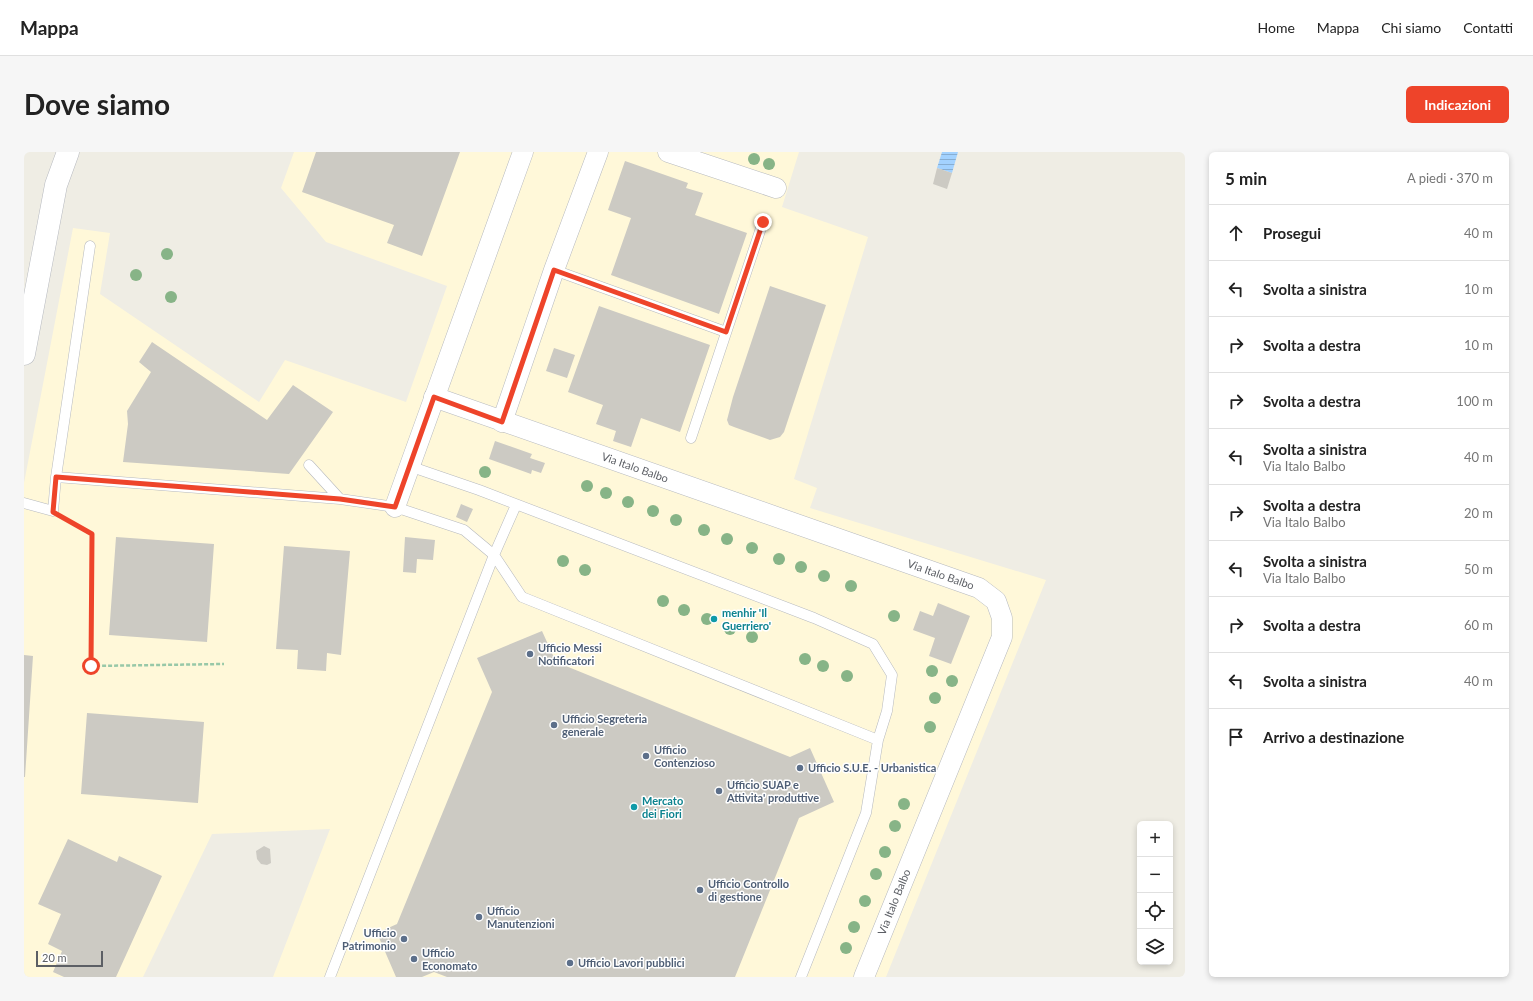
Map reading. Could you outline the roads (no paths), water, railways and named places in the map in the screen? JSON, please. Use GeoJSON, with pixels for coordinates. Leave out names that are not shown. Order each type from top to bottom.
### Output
{"type":"FeatureCollection","features":[{"type":"Feature","properties":{"kind":"main road"},"geometry":{"type":"LineString","coordinates":[[24,354],[30,288],[56,185],[68,152]]}},
{"type":"Feature","properties":{"kind":"street"},"geometry":{"type":"LineString","coordinates":[[395,507],[523,152]]}},
{"type":"Feature","properties":{"kind":"street"},"geometry":{"type":"LineString","coordinates":[[502,422],[554,270],[598,152]]}},
{"type":"Feature","properties":{"kind":"street"},"geometry":{"type":"LineString","coordinates":[[668,152],[776,188]]}},
{"type":"Feature","properties":{"kind":"street","name":"Via Italo Balbo"},"geometry":{"type":"LineString","coordinates":[[434,397],[979,588],[996,602],[1002,618],[1002,637],[864,977]]}},
{"type":"Feature","properties":{"kind":"lane"},"geometry":{"type":"LineString","coordinates":[[690,438],[763,222]]}},
{"type":"Feature","properties":{"kind":"lane"},"geometry":{"type":"LineString","coordinates":[[24,503],[53,512],[56,477],[90,246]]}},
{"type":"Feature","properties":{"kind":"lane"},"geometry":{"type":"LineString","coordinates":[[554,270],[726,332]]}},
{"type":"Feature","properties":{"kind":"lane"},"geometry":{"type":"LineString","coordinates":[[309,465],[340,499]]}},
{"type":"Feature","properties":{"kind":"lane"},"geometry":{"type":"LineString","coordinates":[[409,466],[479,490],[814,618],[873,644],[892,675],[887,711],[878,740],[866,813],[801,977]]}},
{"type":"Feature","properties":{"kind":"lane"},"geometry":{"type":"LineString","coordinates":[[56,477],[340,499],[395,507],[464,530],[494,555],[522,597],[878,740]]}},
{"type":"Feature","properties":{"kind":"lane"},"geometry":{"type":"LineString","coordinates":[[330,977],[494,555],[516,505]]}},
{"type":"Feature","properties":{"kind":"water"},"geometry":{"type":"Polygon","coordinates":[[[942,152],[958,152],[952,173],[937,168],[942,152]]]}},
{"type":"Feature","properties":{"kind":"place","name":"menhir 'Il Guerriero'"},"geometry":{"type":"Point","coordinates":[714,619]}},
{"type":"Feature","properties":{"kind":"place","name":"Ufficio Messi Notificatori"},"geometry":{"type":"Point","coordinates":[530,654]}},
{"type":"Feature","properties":{"kind":"place","name":"Ufficio Segreteria generale"},"geometry":{"type":"Point","coordinates":[554,725]}},
{"type":"Feature","properties":{"kind":"place","name":"Ufficio Contenzioso"},"geometry":{"type":"Point","coordinates":[646,756]}},
{"type":"Feature","properties":{"kind":"place","name":"Ufficio S.U.E. - Urbanistica"},"geometry":{"type":"Point","coordinates":[800,768]}},
{"type":"Feature","properties":{"kind":"place","name":"Ufficio SUAP e Attivita' produttive"},"geometry":{"type":"Point","coordinates":[719,791]}},
{"type":"Feature","properties":{"kind":"place","name":"Mercato dei Fiori"},"geometry":{"type":"Point","coordinates":[634,807]}},
{"type":"Feature","properties":{"kind":"place","name":"Ufficio Controllo di gestione"},"geometry":{"type":"Point","coordinates":[700,890]}},
{"type":"Feature","properties":{"kind":"place","name":"Ufficio Manutenzioni"},"geometry":{"type":"Point","coordinates":[479,917]}},
{"type":"Feature","properties":{"kind":"place","name":"Ufficio Patrimonio"},"geometry":{"type":"Point","coordinates":[404,939]}},
{"type":"Feature","properties":{"kind":"place","name":"Ufficio Economato"},"geometry":{"type":"Point","coordinates":[414,959]}},
{"type":"Feature","properties":{"kind":"place","name":"Ufficio Lavori pubblici"},"geometry":{"type":"Point","coordinates":[570,963]}}]}
